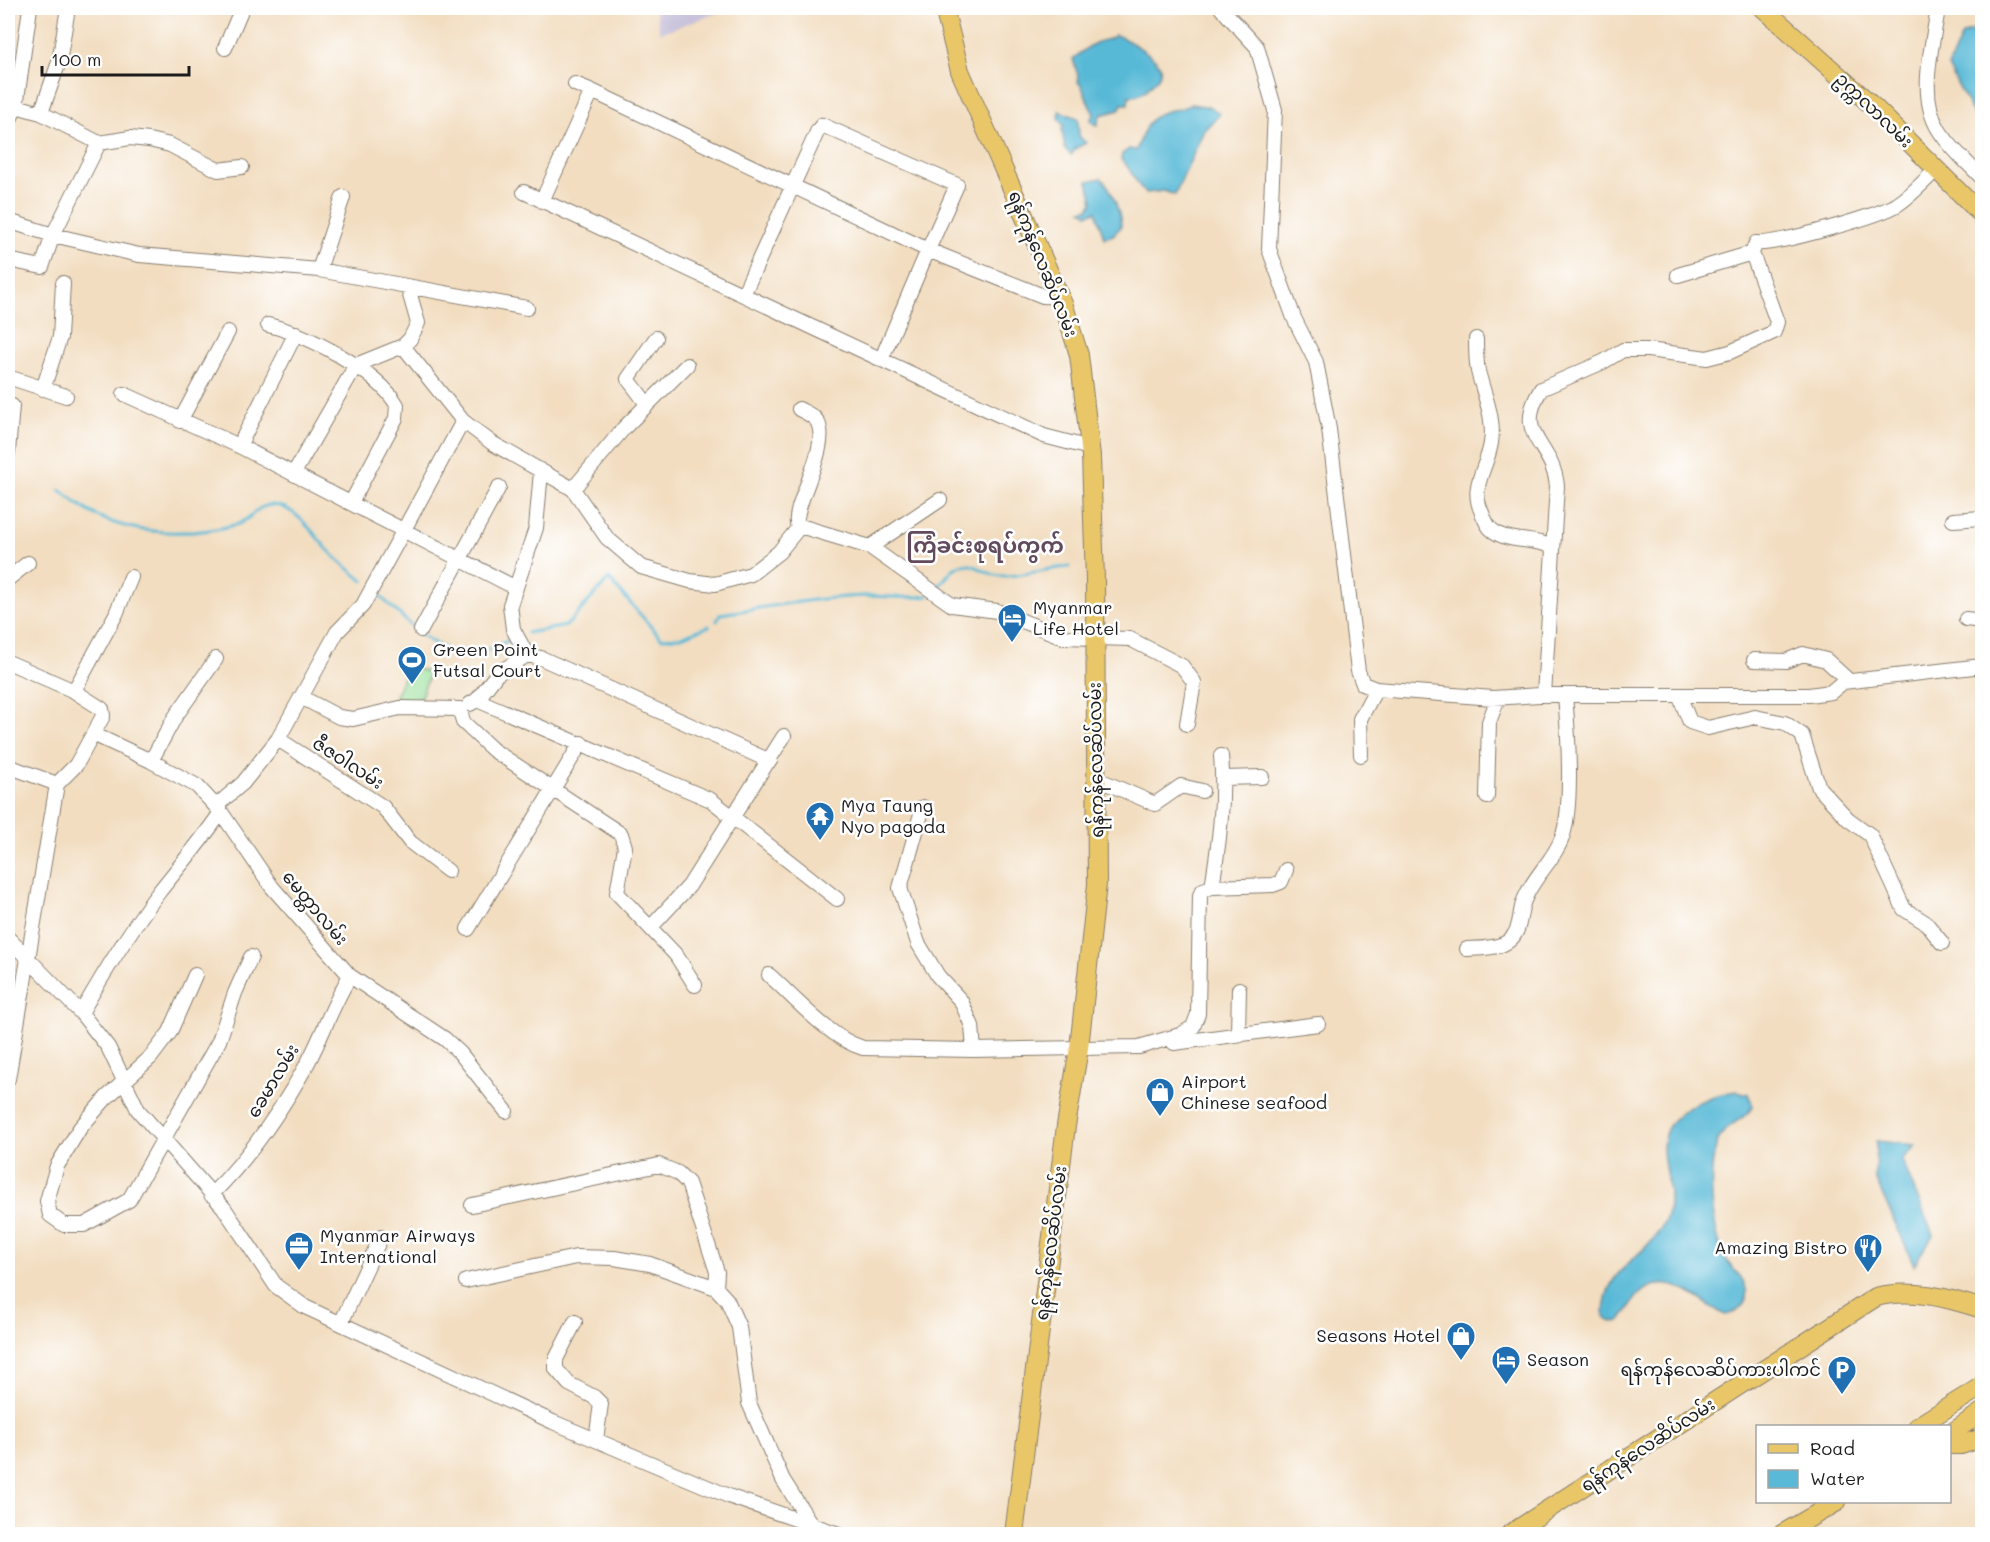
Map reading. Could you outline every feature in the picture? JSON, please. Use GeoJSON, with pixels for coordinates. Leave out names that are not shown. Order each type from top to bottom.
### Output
{"type":"FeatureCollection","features":[{"type":"Feature","properties":{"kind":"main road","name":"ရန်ကုန်လေဆိပ်လမ်း"},"geometry":{"type":"LineString","coordinates":[[944,8],[960,71],[1060,297],[1079,355],[1090,448],[1098,884],[1079,1048],[1066,1126],[1014,1534]]}},
{"type":"Feature","properties":{"kind":"main road","name":"ဥက္ကလာလမ်း"},"geometry":{"type":"LineString","coordinates":[[1763,8],[1876,109],[1983,215]]}},
{"type":"Feature","properties":{"kind":"main road","name":"ရန်ကုန်လေဆိပ်လမ်း"},"geometry":{"type":"LineString","coordinates":[[1510,1534],[1876,1297],[1889,1294],[1922,1294],[1978,1310]]}},
{"type":"Feature","properties":{"kind":"main road"},"geometry":{"type":"LineString","coordinates":[[1920,1425],[1983,1386]]}},
{"type":"Feature","properties":{"kind":"main road"},"geometry":{"type":"LineString","coordinates":[[1951,1433],[1983,1412]]}},
{"type":"Feature","properties":{"kind":"main road"},"geometry":{"type":"LineString","coordinates":[[1951,1445],[1961,1445],[1983,1438]]}},
{"type":"Feature","properties":{"kind":"main road"},"geometry":{"type":"LineString","coordinates":[[1782,1534],[1835,1503]]}},
{"type":"Feature","properties":{"kind":"street"},"geometry":{"type":"LineString","coordinates":[[8,124],[16,105],[30,8]]}},
{"type":"Feature","properties":{"kind":"street"},"geometry":{"type":"LineString","coordinates":[[41,113],[59,62],[68,8]]}},
{"type":"Feature","properties":{"kind":"street"},"geometry":{"type":"LineString","coordinates":[[225,48],[242,8]]}},
{"type":"Feature","properties":{"kind":"street"},"geometry":{"type":"LineString","coordinates":[[1221,8],[1257,47],[1275,110],[1269,249],[1294,318],[1316,362],[1329,429],[1358,671],[1364,684],[1376,689],[1498,698],[1544,695],[1809,695],[1832,692],[1843,682],[1983,666]]}},
{"type":"Feature","properties":{"kind":"street"},"geometry":{"type":"LineString","coordinates":[[1938,8],[1928,90],[1930,109],[1939,130],[1983,178]]}},
{"type":"Feature","properties":{"kind":"street"},"geometry":{"type":"LineString","coordinates":[[575,84],[928,249],[1043,296],[1060,297]]}},
{"type":"Feature","properties":{"kind":"street"},"geometry":{"type":"LineString","coordinates":[[542,201],[592,91]]}},
{"type":"Feature","properties":{"kind":"street"},"geometry":{"type":"LineString","coordinates":[[16,105],[41,113],[99,143],[130,138],[149,140],[183,151],[218,170],[242,167]]}},
{"type":"Feature","properties":{"kind":"street"},"geometry":{"type":"LineString","coordinates":[[743,295],[822,125],[957,185],[881,360]]}},
{"type":"Feature","properties":{"kind":"street"},"geometry":{"type":"LineString","coordinates":[[8,260],[42,267],[53,235],[99,143]]}},
{"type":"Feature","properties":{"kind":"street"},"geometry":{"type":"LineString","coordinates":[[1544,695],[1552,547],[1557,513],[1554,466],[1530,429],[1530,421],[1541,389],[1623,350],[1648,350],[1707,358],[1730,352],[1774,332],[1777,322],[1774,311],[1752,253],[1756,243],[1776,242],[1851,223],[1898,205],[1936,170]]}},
{"type":"Feature","properties":{"kind":"street"},"geometry":{"type":"LineString","coordinates":[[524,192],[1044,436],[1090,448]]}},
{"type":"Feature","properties":{"kind":"street"},"geometry":{"type":"LineString","coordinates":[[319,270],[343,196]]}},
{"type":"Feature","properties":{"kind":"street"},"geometry":{"type":"LineString","coordinates":[[8,221],[53,235],[139,255],[319,270],[527,308]]}},
{"type":"Feature","properties":{"kind":"street"},"geometry":{"type":"LineString","coordinates":[[1678,275],[1752,253]]}},
{"type":"Feature","properties":{"kind":"street"},"geometry":{"type":"LineString","coordinates":[[43,388],[60,337],[63,283]]}},
{"type":"Feature","properties":{"kind":"street"},"geometry":{"type":"LineString","coordinates":[[294,473],[356,365],[403,346],[410,339],[418,323],[408,288]]}},
{"type":"Feature","properties":{"kind":"street"},"geometry":{"type":"LineString","coordinates":[[268,325],[296,333],[356,365],[393,398],[399,409],[351,503]]}},
{"type":"Feature","properties":{"kind":"street"},"geometry":{"type":"LineString","coordinates":[[180,420],[228,332]]}},
{"type":"Feature","properties":{"kind":"street"},"geometry":{"type":"LineString","coordinates":[[239,446],[296,333]]}},
{"type":"Feature","properties":{"kind":"street"},"geometry":{"type":"LineString","coordinates":[[647,404],[628,379],[656,338]]}},
{"type":"Feature","properties":{"kind":"street"},"geometry":{"type":"LineString","coordinates":[[1476,339],[1478,370],[1490,407],[1492,425],[1491,444],[1476,492],[1479,508],[1491,529],[1504,536],[1543,542],[1552,547]]}},
{"type":"Feature","properties":{"kind":"street"},"geometry":{"type":"LineString","coordinates":[[403,346],[463,421],[492,443],[573,489],[607,538],[641,567],[690,582],[715,584],[751,574],[779,552],[798,527],[796,518],[814,466],[820,431],[814,417],[800,409]]}},
{"type":"Feature","properties":{"kind":"street"},"geometry":{"type":"LineString","coordinates":[[573,489],[622,429],[687,365]]}},
{"type":"Feature","properties":{"kind":"street"},"geometry":{"type":"LineString","coordinates":[[8,376],[66,396]]}},
{"type":"Feature","properties":{"kind":"street"},"geometry":{"type":"LineString","coordinates":[[124,394],[294,473],[516,588]]}},
{"type":"Feature","properties":{"kind":"street"},"geometry":{"type":"LineString","coordinates":[[8,452],[12,406]]}},
{"type":"Feature","properties":{"kind":"street"},"geometry":{"type":"LineString","coordinates":[[81,1012],[108,967],[158,894],[200,845],[219,809],[278,739],[337,632],[363,605],[463,421]]}},
{"type":"Feature","properties":{"kind":"street"},"geometry":{"type":"LineString","coordinates":[[527,655],[513,629],[510,605],[536,528],[541,471]]}},
{"type":"Feature","properties":{"kind":"street"},"geometry":{"type":"LineString","coordinates":[[421,630],[499,487]]}},
{"type":"Feature","properties":{"kind":"street"},"geometry":{"type":"LineString","coordinates":[[870,547],[940,500]]}},
{"type":"Feature","properties":{"kind":"street"},"geometry":{"type":"LineString","coordinates":[[1953,520],[1983,518]]}},
{"type":"Feature","properties":{"kind":"street"},"geometry":{"type":"LineString","coordinates":[[798,527],[870,547],[952,605],[997,611],[1063,637],[1095,640],[1130,639],[1182,666],[1194,682],[1187,724]]}},
{"type":"Feature","properties":{"kind":"street"},"geometry":{"type":"LineString","coordinates":[[8,579],[28,563]]}},
{"type":"Feature","properties":{"kind":"street"},"geometry":{"type":"LineString","coordinates":[[74,692],[116,614],[131,577]]}},
{"type":"Feature","properties":{"kind":"street"},"geometry":{"type":"LineString","coordinates":[[1966,619],[1983,621]]}},
{"type":"Feature","properties":{"kind":"street"},"geometry":{"type":"LineString","coordinates":[[1754,660],[1786,661],[1803,654],[1826,660],[1849,681]]}},
{"type":"Feature","properties":{"kind":"street"},"geometry":{"type":"LineString","coordinates":[[302,697],[339,717],[353,719],[400,708],[460,709],[477,700],[497,674],[527,655],[541,658],[770,761]]}},
{"type":"Feature","properties":{"kind":"street"},"geometry":{"type":"LineString","coordinates":[[151,761],[175,717],[216,659]]}},
{"type":"Feature","properties":{"kind":"street"},"geometry":{"type":"LineString","coordinates":[[8,662],[74,692],[102,709],[103,716],[95,735],[71,772],[57,784],[8,1079]]}},
{"type":"Feature","properties":{"kind":"street"},"geometry":{"type":"LineString","coordinates":[[1361,755],[1359,719],[1376,689]]}},
{"type":"Feature","properties":{"kind":"street"},"geometry":{"type":"LineString","coordinates":[[1467,949],[1504,945],[1511,940],[1519,924],[1526,894],[1548,865],[1562,837],[1569,766],[1565,695]]}},
{"type":"Feature","properties":{"kind":"street"},"geometry":{"type":"LineString","coordinates":[[1679,695],[1690,722],[1708,728],[1755,717],[1785,723],[1802,735],[1819,788],[1848,819],[1870,835],[1904,909],[1926,923],[1942,943]]}},
{"type":"Feature","properties":{"kind":"street"},"geometry":{"type":"LineString","coordinates":[[1487,797],[1489,722],[1498,698]]}},
{"type":"Feature","properties":{"kind":"street"},"geometry":{"type":"LineString","coordinates":[[477,700],[581,742],[711,800],[837,899]]}},
{"type":"Feature","properties":{"kind":"street"},"geometry":{"type":"LineString","coordinates":[[460,709],[463,722],[493,750],[621,834],[625,847],[617,894],[676,955],[695,985]]}},
{"type":"Feature","properties":{"kind":"street","name":"မေတ္တာလမ်း"},"geometry":{"type":"LineString","coordinates":[[95,735],[197,786],[219,809],[272,887],[350,976],[446,1039],[506,1111]]}},
{"type":"Feature","properties":{"kind":"street"},"geometry":{"type":"LineString","coordinates":[[651,927],[689,886],[735,818],[784,736]]}},
{"type":"Feature","properties":{"kind":"street","name":"ဇီဇဝါလမ်း"},"geometry":{"type":"LineString","coordinates":[[278,739],[383,807],[410,842],[447,871]]}},
{"type":"Feature","properties":{"kind":"street"},"geometry":{"type":"LineString","coordinates":[[468,929],[581,742]]}},
{"type":"Feature","properties":{"kind":"street"},"geometry":{"type":"LineString","coordinates":[[1212,887],[1220,837],[1223,778],[1221,756]]}},
{"type":"Feature","properties":{"kind":"street"},"geometry":{"type":"LineString","coordinates":[[8,766],[57,784]]}},
{"type":"Feature","properties":{"kind":"street"},"geometry":{"type":"LineString","coordinates":[[1223,778],[1263,777]]}},
{"type":"Feature","properties":{"kind":"street"},"geometry":{"type":"LineString","coordinates":[[1095,778],[1155,804],[1181,786],[1202,791]]}},
{"type":"Feature","properties":{"kind":"street"},"geometry":{"type":"LineString","coordinates":[[923,807],[900,888],[918,944],[938,976],[962,1001],[972,1026],[974,1050]]}},
{"type":"Feature","properties":{"kind":"street"},"geometry":{"type":"LineString","coordinates":[[769,975],[849,1044],[863,1048],[974,1050],[1139,1047],[1180,1035],[1193,1027],[1197,1014],[1200,895],[1203,890],[1212,887],[1273,885],[1281,882],[1286,870]]}},
{"type":"Feature","properties":{"kind":"street"},"geometry":{"type":"LineString","coordinates":[[8,938],[81,1012],[108,1047],[138,1110],[224,1208],[276,1286],[305,1307],[596,1440],[731,1497],[839,1534]]}},
{"type":"Feature","properties":{"kind":"street"},"geometry":{"type":"LineString","coordinates":[[195,975],[170,1032],[151,1057],[106,1098],[80,1128],[57,1166],[47,1201],[50,1215],[63,1225],[84,1225],[129,1200],[219,1041],[235,993],[251,957]]}},
{"type":"Feature","properties":{"kind":"street","name":"ခေမာလမ်း"},"geometry":{"type":"LineString","coordinates":[[211,1195],[238,1169],[281,1106],[306,1066],[350,976]]}},
{"type":"Feature","properties":{"kind":"street"},"geometry":{"type":"LineString","coordinates":[[1238,1034],[1239,989]]}},
{"type":"Feature","properties":{"kind":"street"},"geometry":{"type":"LineString","coordinates":[[1154,1043],[1161,1045],[1318,1024]]}},
{"type":"Feature","properties":{"kind":"street"},"geometry":{"type":"LineString","coordinates":[[472,1205],[659,1165],[669,1167],[688,1184],[717,1272],[716,1288]]}},
{"type":"Feature","properties":{"kind":"street"},"geometry":{"type":"LineString","coordinates":[[341,1323],[381,1237]]}},
{"type":"Feature","properties":{"kind":"street"},"geometry":{"type":"LineString","coordinates":[[466,1281],[576,1257],[614,1258],[650,1264],[716,1288],[727,1300],[739,1327],[748,1403],[783,1480],[810,1524]]}},
{"type":"Feature","properties":{"kind":"street"},"geometry":{"type":"LineString","coordinates":[[575,1322],[556,1359],[556,1369],[569,1384],[594,1397],[601,1404],[596,1440]]}},
{"type":"Feature","properties":{"kind":"shaded area"},"geometry":{"type":"Polygon","coordinates":[[[655,8],[732,8],[660,33],[655,8]]]}},
{"type":"Feature","properties":{"kind":"green space","name":"Green Point Futsal Court"},"geometry":{"type":"Polygon","coordinates":[[[408,666],[430,673],[420,699],[394,699],[408,666]]]}},
{"type":"Feature","properties":{"kind":"water"},"geometry":{"type":"Polygon","coordinates":[[[1982,26],[1982,130],[1948,67],[1962,35],[1982,26]]]}},
{"type":"Feature","properties":{"kind":"water"},"geometry":{"type":"Polygon","coordinates":[[[1115,35],[1154,58],[1160,67],[1160,73],[1142,93],[1129,96],[1128,104],[1122,104],[1119,110],[1100,115],[1097,126],[1090,121],[1094,113],[1078,82],[1073,59],[1091,46],[1115,35]]]}},
{"type":"Feature","properties":{"kind":"water"},"geometry":{"type":"Polygon","coordinates":[[[1191,104],[1210,107],[1220,114],[1204,130],[1175,195],[1164,191],[1146,193],[1121,160],[1122,154],[1129,149],[1136,150],[1149,122],[1158,114],[1191,104]]]}},
{"type":"Feature","properties":{"kind":"water"},"geometry":{"type":"Polygon","coordinates":[[[1059,111],[1078,118],[1079,136],[1086,143],[1076,148],[1071,155],[1065,149],[1062,129],[1064,126],[1059,119],[1059,111]]]}},
{"type":"Feature","properties":{"kind":"water"},"geometry":{"type":"Polygon","coordinates":[[[1101,178],[1115,200],[1121,227],[1113,235],[1104,238],[1096,211],[1088,214],[1082,210],[1089,208],[1093,202],[1088,181],[1101,178]]]}},
{"type":"Feature","properties":{"kind":"water"},"geometry":{"type":"Polygon","coordinates":[[[1737,1091],[1748,1094],[1753,1106],[1743,1117],[1727,1128],[1718,1141],[1713,1162],[1712,1190],[1717,1235],[1721,1248],[1731,1267],[1745,1284],[1746,1299],[1742,1307],[1726,1315],[1687,1291],[1665,1284],[1643,1291],[1633,1301],[1620,1321],[1612,1322],[1604,1316],[1610,1286],[1625,1266],[1653,1239],[1662,1227],[1668,1211],[1669,1195],[1663,1148],[1666,1133],[1674,1120],[1690,1107],[1712,1096],[1737,1091]]]}},
{"type":"Feature","properties":{"kind":"water"},"geometry":{"type":"Polygon","coordinates":[[[1876,1141],[1916,1145],[1902,1160],[1933,1235],[1914,1265],[1875,1178],[1876,1141]]]}},
{"type":"Feature","properties":{"kind":"waterway"},"geometry":{"type":"LineString","coordinates":[[60,490],[86,510],[106,520],[124,526],[162,532],[220,528],[243,522],[267,505],[282,507],[291,511],[306,524],[332,554],[363,581]]}},
{"type":"Feature","properties":{"kind":"waterway"},"geometry":{"type":"LineString","coordinates":[[938,587],[951,571],[961,565],[971,565],[1000,576],[1069,567]]}},
{"type":"Feature","properties":{"kind":"waterway"},"geometry":{"type":"LineString","coordinates":[[527,633],[566,626],[609,579],[661,638],[681,637],[709,626]]}},
{"type":"Feature","properties":{"kind":"waterway"},"geometry":{"type":"LineString","coordinates":[[380,596],[416,630]]}},
{"type":"Feature","properties":{"kind":"waterway"},"geometry":{"type":"LineString","coordinates":[[717,621],[720,614],[814,600],[867,596],[928,596]]}},
{"type":"Feature","properties":{"kind":"waterway"},"geometry":{"type":"LineString","coordinates":[[421,634],[446,650],[466,654],[487,650],[513,638]]}},
{"type":"Feature","properties":{"kind":"place","name":"Myanmar Life Hotel"},"geometry":{"type":"Point","coordinates":[1012,644]}},
{"type":"Feature","properties":{"kind":"place","name":"Green Point Futsal Court"},"geometry":{"type":"Point","coordinates":[412,686]}},
{"type":"Feature","properties":{"kind":"place","name":"Mya Taung Nyo pagoda"},"geometry":{"type":"Point","coordinates":[820,842]}},
{"type":"Feature","properties":{"kind":"place","name":"Airport Chinese seafood"},"geometry":{"type":"Point","coordinates":[1160,1118]}},
{"type":"Feature","properties":{"kind":"place","name":"Myanmar Airways International"},"geometry":{"type":"Point","coordinates":[299,1272]}},
{"type":"Feature","properties":{"kind":"place","name":"Amazing Bistro"},"geometry":{"type":"Point","coordinates":[1868,1274]}},
{"type":"Feature","properties":{"kind":"place","name":"Seasons Hotel"},"geometry":{"type":"Point","coordinates":[1461,1362]}},
{"type":"Feature","properties":{"kind":"place","name":"Season"},"geometry":{"type":"Point","coordinates":[1506,1386]}},
{"type":"Feature","properties":{"kind":"place","name":"ရန်ကုန်လေဆိပ်ကားပါကင်"},"geometry":{"type":"Point","coordinates":[1842,1396]}},
{"type":"Feature","properties":{"kind":"district","name":"ကြံခင်းစုရပ်ကွက်"},"geometry":{"type":"Point","coordinates":[985,546]}}]}
